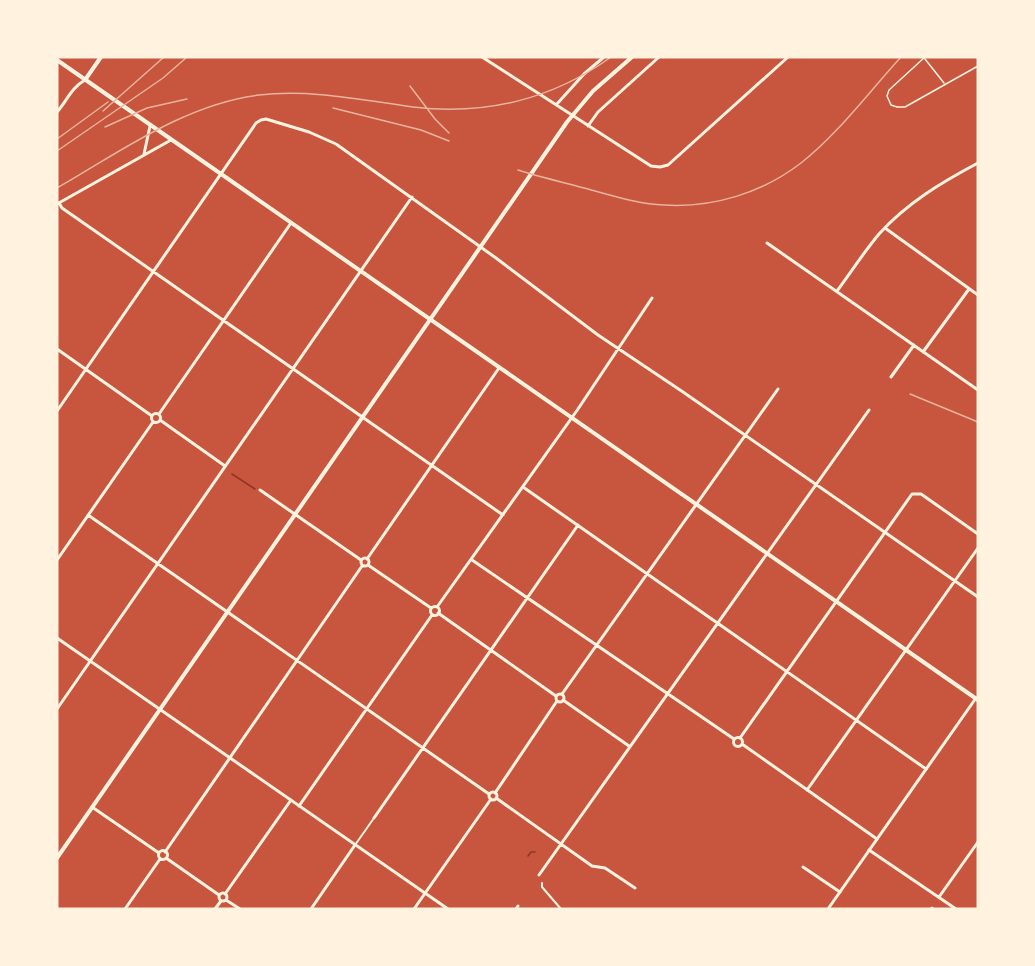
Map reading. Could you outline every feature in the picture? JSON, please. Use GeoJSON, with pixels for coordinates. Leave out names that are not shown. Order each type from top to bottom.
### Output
{"type":"FeatureCollection","features":[{"type":"Feature","properties":{"kind":"main road"},"geometry":{"type":"LineString","coordinates":[[85,80],[101,57]]}},
{"type":"Feature","properties":{"kind":"main road"},"geometry":{"type":"LineString","coordinates":[[57,858],[567,122],[593,92],[632,57]]}},
{"type":"Feature","properties":{"kind":"main road"},"geometry":{"type":"LineString","coordinates":[[57,60],[977,698]]}},
{"type":"Feature","properties":{"kind":"street"},"geometry":{"type":"LineString","coordinates":[[482,57],[651,166],[660,167],[668,165],[789,57]]}},
{"type":"Feature","properties":{"kind":"street"},"geometry":{"type":"LineString","coordinates":[[556,105],[584,74],[604,57]]}},
{"type":"Feature","properties":{"kind":"street"},"geometry":{"type":"LineString","coordinates":[[588,126],[598,112],[659,57]]}},
{"type":"Feature","properties":{"kind":"street"},"geometry":{"type":"LineString","coordinates":[[57,112],[76,86],[85,80]]}},
{"type":"Feature","properties":{"kind":"street"},"geometry":{"type":"LineString","coordinates":[[57,411],[221,175],[261,120],[266,119],[309,132],[336,144],[412,197],[598,335],[978,597]]}},
{"type":"Feature","properties":{"kind":"street"},"geometry":{"type":"LineString","coordinates":[[144,154],[150,126]]}},
{"type":"Feature","properties":{"kind":"street"},"geometry":{"type":"LineString","coordinates":[[171,140],[58,204],[503,515]]}},
{"type":"Feature","properties":{"kind":"street"},"geometry":{"type":"LineString","coordinates":[[837,291],[859,259],[885,228],[932,190],[978,163]]}},
{"type":"Feature","properties":{"kind":"street"},"geometry":{"type":"LineString","coordinates":[[57,709],[412,197]]}},
{"type":"Feature","properties":{"kind":"street"},"geometry":{"type":"LineString","coordinates":[[225,466],[160,420],[159,414],[291,223]]}},
{"type":"Feature","properties":{"kind":"street"},"geometry":{"type":"LineString","coordinates":[[885,228],[978,295]]}},
{"type":"Feature","properties":{"kind":"street"},"geometry":{"type":"LineString","coordinates":[[767,243],[978,390]]}},
{"type":"Feature","properties":{"kind":"street"},"geometry":{"type":"LineString","coordinates":[[923,352],[969,289]]}},
{"type":"Feature","properties":{"kind":"street"},"geometry":{"type":"LineString","coordinates":[[362,566],[368,565],[431,608],[437,607],[572,418],[652,298]]}},
{"type":"Feature","properties":{"kind":"street"},"geometry":{"type":"LineString","coordinates":[[891,377],[914,345]]}},
{"type":"Feature","properties":{"kind":"street"},"geometry":{"type":"LineString","coordinates":[[57,350],[152,416],[153,422]]}},
{"type":"Feature","properties":{"kind":"street"},"geometry":{"type":"LineString","coordinates":[[260,490],[362,560],[367,559],[499,368]]}},
{"type":"Feature","properties":{"kind":"street"},"geometry":{"type":"LineString","coordinates":[[556,696],[562,694],[597,646],[778,389]]}},
{"type":"Feature","properties":{"kind":"street"},"geometry":{"type":"LineString","coordinates":[[539,875],[869,410]]}},
{"type":"Feature","properties":{"kind":"street"},"geometry":{"type":"LineString","coordinates":[[152,416],[155,413],[159,414]]}},
{"type":"Feature","properties":{"kind":"street"},"geometry":{"type":"LineString","coordinates":[[57,560],[153,422],[160,420]]}},
{"type":"Feature","properties":{"kind":"street"},"geometry":{"type":"LineString","coordinates":[[523,487],[926,769]]}},
{"type":"Feature","properties":{"kind":"street"},"geometry":{"type":"LineString","coordinates":[[741,744],[740,738],[910,497],[915,493],[921,494],[978,534]]}},
{"type":"Feature","properties":{"kind":"street"},"geometry":{"type":"LineString","coordinates":[[88,515],[489,794],[490,799]]}},
{"type":"Feature","properties":{"kind":"street"},"geometry":{"type":"LineString","coordinates":[[311,909],[578,525]]}},
{"type":"Feature","properties":{"kind":"street"},"geometry":{"type":"LineString","coordinates":[[807,790],[978,548]]}},
{"type":"Feature","properties":{"kind":"street"},"geometry":{"type":"LineString","coordinates":[[367,559],[368,565]]}},
{"type":"Feature","properties":{"kind":"street"},"geometry":{"type":"LineString","coordinates":[[166,858],[165,852],[362,566],[362,560]]}},
{"type":"Feature","properties":{"kind":"street"},"geometry":{"type":"LineString","coordinates":[[472,560],[734,739],[740,738]]}},
{"type":"Feature","properties":{"kind":"street"},"geometry":{"type":"LineString","coordinates":[[437,607],[438,614]]}},
{"type":"Feature","properties":{"kind":"street"},"geometry":{"type":"LineString","coordinates":[[299,806],[432,615],[431,608]]}},
{"type":"Feature","properties":{"kind":"street"},"geometry":{"type":"LineString","coordinates":[[432,615],[438,614],[556,696],[557,701],[495,793],[496,798],[592,866],[605,868],[635,888]]}},
{"type":"Feature","properties":{"kind":"street"},"geometry":{"type":"LineString","coordinates":[[57,638],[448,909]]}},
{"type":"Feature","properties":{"kind":"street"},"geometry":{"type":"LineString","coordinates":[[562,694],[563,700]]}},
{"type":"Feature","properties":{"kind":"street"},"geometry":{"type":"LineString","coordinates":[[828,909],[977,698]]}},
{"type":"Feature","properties":{"kind":"street"},"geometry":{"type":"LineString","coordinates":[[557,701],[563,700],[629,746]]}},
{"type":"Feature","properties":{"kind":"street"},"geometry":{"type":"LineString","coordinates":[[734,739],[735,745],[741,744],[877,839]]}},
{"type":"Feature","properties":{"kind":"street"},"geometry":{"type":"LineString","coordinates":[[489,794],[495,793]]}},
{"type":"Feature","properties":{"kind":"street"},"geometry":{"type":"LineString","coordinates":[[414,909],[490,799],[496,798]]}},
{"type":"Feature","properties":{"kind":"street"},"geometry":{"type":"LineString","coordinates":[[226,900],[225,894],[291,800]]}},
{"type":"Feature","properties":{"kind":"street"},"geometry":{"type":"LineString","coordinates":[[92,807],[159,853],[165,852]]}},
{"type":"Feature","properties":{"kind":"street"},"geometry":{"type":"LineString","coordinates":[[939,897],[978,842]]}},
{"type":"Feature","properties":{"kind":"street"},"geometry":{"type":"LineString","coordinates":[[869,850],[956,909]]}},
{"type":"Feature","properties":{"kind":"street"},"geometry":{"type":"LineString","coordinates":[[125,909],[160,859],[159,853]]}},
{"type":"Feature","properties":{"kind":"street"},"geometry":{"type":"LineString","coordinates":[[160,859],[166,858],[219,895],[225,894]]}},
{"type":"Feature","properties":{"kind":"street"},"geometry":{"type":"LineString","coordinates":[[803,867],[840,892]]}},
{"type":"Feature","properties":{"kind":"street"},"geometry":{"type":"LineString","coordinates":[[542,883],[542,887],[561,909]]}},
{"type":"Feature","properties":{"kind":"street"},"geometry":{"type":"LineString","coordinates":[[215,909],[220,901],[219,895]]}},
{"type":"Feature","properties":{"kind":"street"},"geometry":{"type":"LineString","coordinates":[[220,901],[226,900],[240,909]]}},
{"type":"Feature","properties":{"kind":"lane"},"geometry":{"type":"LineString","coordinates":[[945,84],[925,57],[889,90],[887,96],[889,102],[897,107],[905,107],[978,66]]}},
{"type":"Feature","properties":{"kind":"waterway"},"geometry":{"type":"LineString","coordinates":[[232,474],[255,489]]}},
{"type":"Feature","properties":{"kind":"waterway"},"geometry":{"type":"LineString","coordinates":[[528,856],[531,852],[535,852]]}},
{"type":"Feature","properties":{"kind":"railway"},"geometry":{"type":"LineString","coordinates":[[103,111],[164,57]]}},
{"type":"Feature","properties":{"kind":"railway"},"geometry":{"type":"LineString","coordinates":[[57,151],[163,78],[187,57]]}},
{"type":"Feature","properties":{"kind":"railway"},"geometry":{"type":"LineString","coordinates":[[57,188],[154,131],[205,108],[232,100],[259,95],[297,93],[413,107],[466,109],[492,106],[542,94],[589,72],[611,57]]}},
{"type":"Feature","properties":{"kind":"railway"},"geometry":{"type":"LineString","coordinates":[[518,170],[644,203],[701,204],[736,196],[770,183],[815,152],[901,57]]}},
{"type":"Feature","properties":{"kind":"railway"},"geometry":{"type":"LineString","coordinates":[[410,86],[435,119],[449,133]]}},
{"type":"Feature","properties":{"kind":"railway"},"geometry":{"type":"LineString","coordinates":[[105,127],[147,108],[187,99]]}},
{"type":"Feature","properties":{"kind":"railway"},"geometry":{"type":"LineString","coordinates":[[57,139],[108,102]]}},
{"type":"Feature","properties":{"kind":"railway"},"geometry":{"type":"LineString","coordinates":[[333,108],[421,130],[449,141]]}},
{"type":"Feature","properties":{"kind":"railway"},"geometry":{"type":"LineString","coordinates":[[910,394],[978,422]]}}]}
